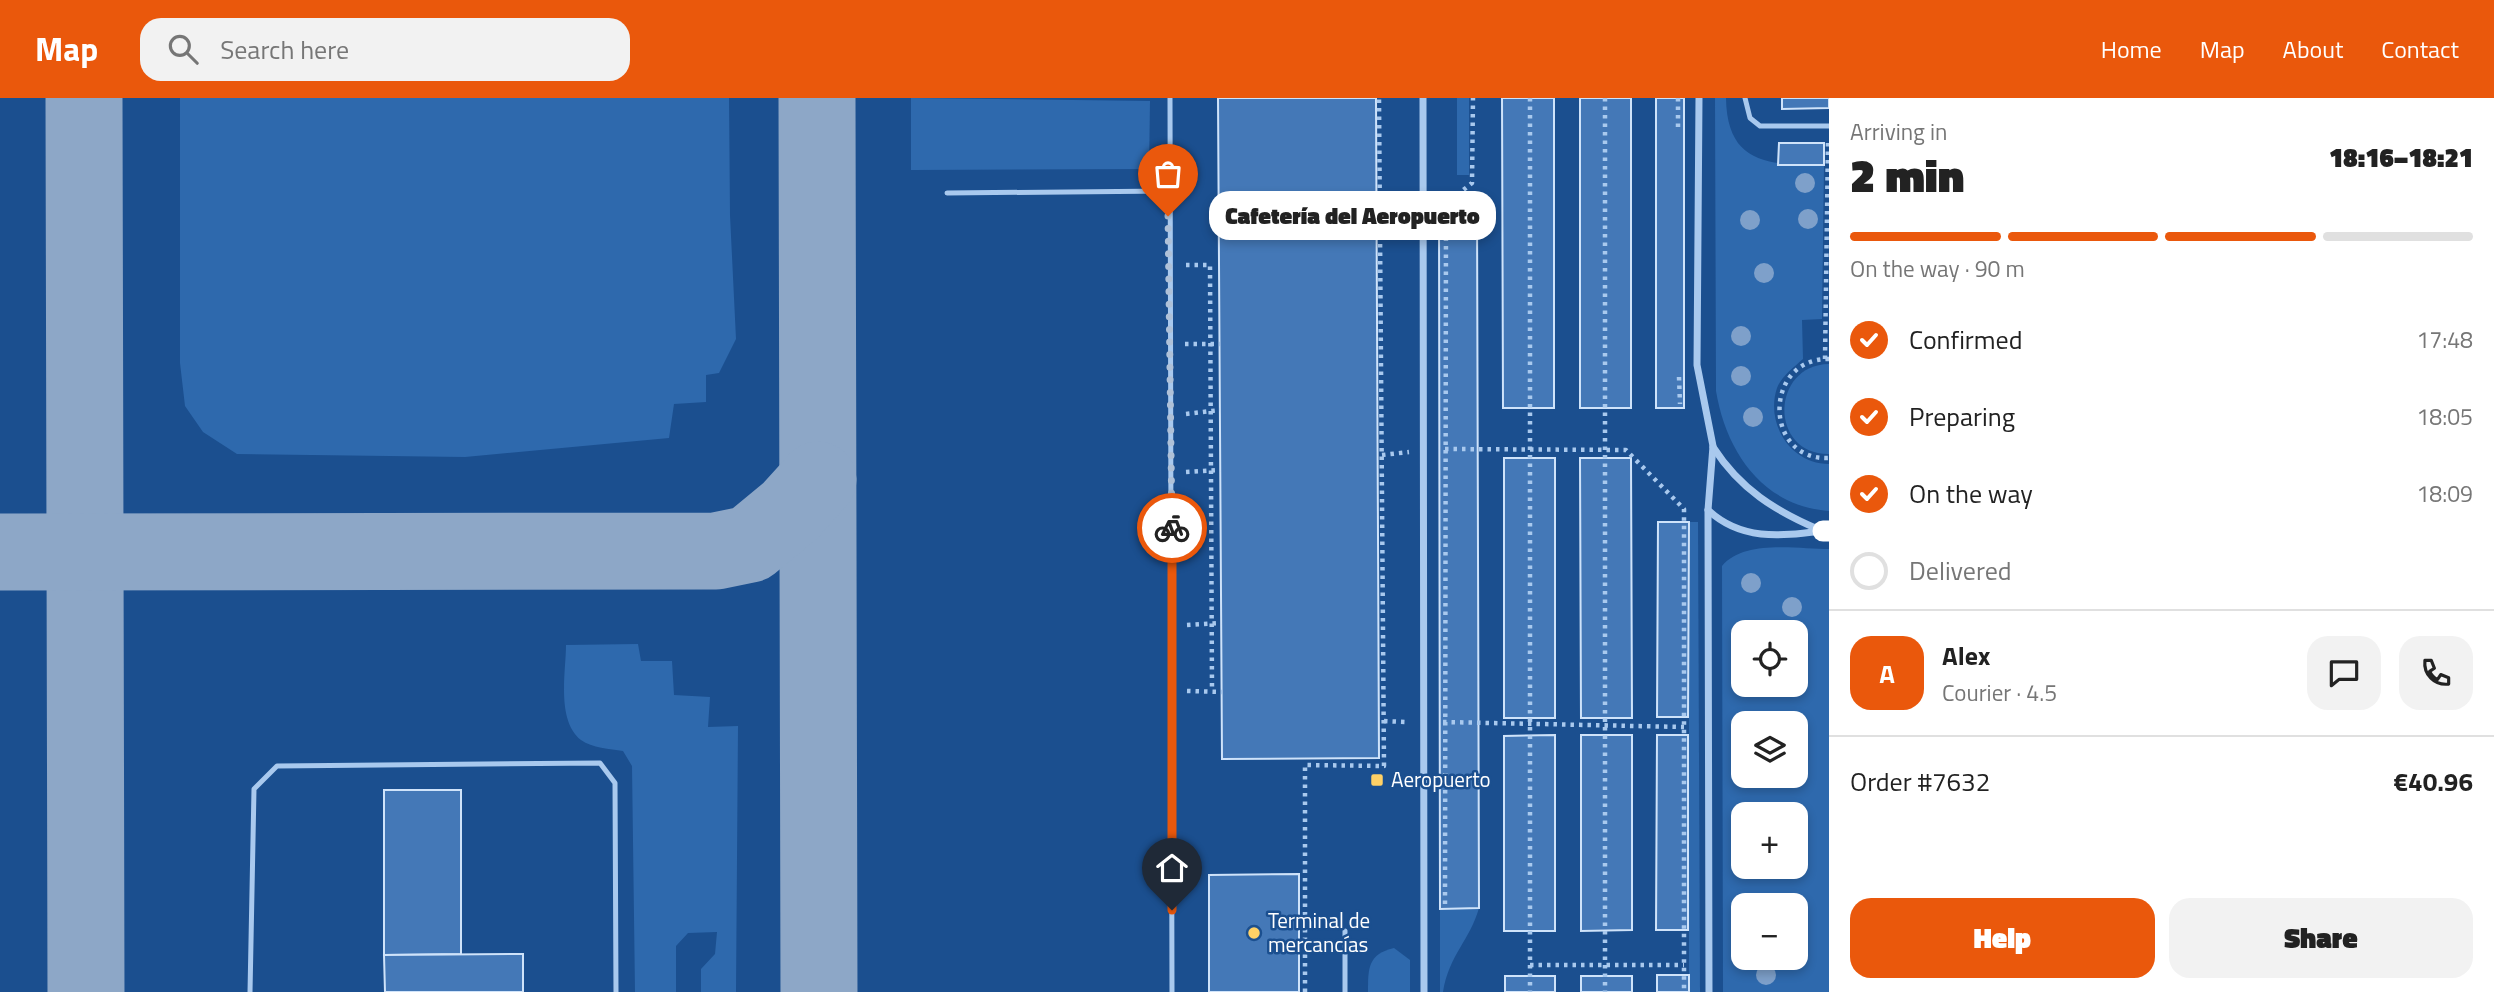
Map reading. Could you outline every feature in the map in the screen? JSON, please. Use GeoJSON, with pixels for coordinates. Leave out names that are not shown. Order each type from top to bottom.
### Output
{"type":"FeatureCollection","features":[{"type":"Feature","properties":{"kind":"street"},"geometry":{"type":"LineString","coordinates":[[1423,98],[1424,992]]}},
{"type":"Feature","properties":{"kind":"street"},"geometry":{"type":"LineString","coordinates":[[1699,98],[1697,365],[1713,446],[1708,510],[1709,992]]}},
{"type":"Feature","properties":{"kind":"street"},"geometry":{"type":"LineString","coordinates":[[1713,446],[1724,464],[1758,499],[1787,516],[1826,531]]}},
{"type":"Feature","properties":{"kind":"street"},"geometry":{"type":"LineString","coordinates":[[1708,510],[1723,524],[1773,537],[1826,531]]}},
{"type":"Feature","properties":{"kind":"lane"},"geometry":{"type":"LineString","coordinates":[[1170,98],[1168,191],[1172,992]]}},
{"type":"Feature","properties":{"kind":"lane"},"geometry":{"type":"LineString","coordinates":[[1745,98],[1750,118],[1760,126],[1828,126]]}},
{"type":"Feature","properties":{"kind":"lane"},"geometry":{"type":"LineString","coordinates":[[947,193],[1168,191]]}},
{"type":"Feature","properties":{"kind":"lane"},"geometry":{"type":"LineString","coordinates":[[250,992],[254,789],[277,766],[586,763],[600,763],[615,783],[616,992]]}},
{"type":"Feature","properties":{"kind":"lane"},"geometry":{"type":"LineString","coordinates":[[1345,931],[1345,992]]}},
{"type":"Feature","properties":{"kind":"path"},"geometry":{"type":"LineString","coordinates":[[1305,992],[1305,765],[1384,766],[1381,689],[1379,98]]}},
{"type":"Feature","properties":{"kind":"path"},"geometry":{"type":"LineString","coordinates":[[1445,904],[1446,204],[1472,183],[1473,98]]}},
{"type":"Feature","properties":{"kind":"path"},"geometry":{"type":"LineString","coordinates":[[1530,98],[1530,992]]}},
{"type":"Feature","properties":{"kind":"path"},"geometry":{"type":"LineString","coordinates":[[1605,98],[1605,992]]}},
{"type":"Feature","properties":{"kind":"path"},"geometry":{"type":"LineString","coordinates":[[1828,126],[1827,359],[1811,362],[1792,374],[1780,393],[1777,407],[1785,435],[1795,446],[1807,454],[1829,458]]}},
{"type":"Feature","properties":{"kind":"path"},"geometry":{"type":"LineString","coordinates":[[1169,265],[1210,265],[1212,691]]}},
{"type":"Feature","properties":{"kind":"path"},"geometry":{"type":"LineString","coordinates":[[1382,455],[1446,449],[1626,450],[1684,509],[1684,992]]}},
{"type":"Feature","properties":{"kind":"path"},"geometry":{"type":"LineString","coordinates":[[1384,721],[1684,727]]}},
{"type":"Feature","properties":{"kind":"path"},"geometry":{"type":"LineString","coordinates":[[1530,965],[1684,965]]}},
{"type":"Feature","properties":{"kind":"shaded area"},"geometry":{"type":"Polygon","coordinates":[[[180,98],[729,98],[730,215],[736,339],[719,373],[706,375],[706,402],[674,404],[669,438],[465,457],[237,454],[203,432],[185,406],[180,363],[180,98]]]}},
{"type":"Feature","properties":{"kind":"shaded area"},"geometry":{"type":"Polygon","coordinates":[[[911,98],[1150,101],[1149,169],[911,170],[911,98]]]}},
{"type":"Feature","properties":{"kind":"shaded area"},"geometry":{"type":"Polygon","coordinates":[[[1457,98],[1469,98],[1469,175],[1457,175],[1457,98]]]}},
{"type":"Feature","properties":{"kind":"shaded area"},"geometry":{"type":"Polygon","coordinates":[[[1715,98],[1726,98],[1728,120],[1734,137],[1743,149],[1755,157],[1786,164],[1824,165],[1822,319],[1802,320],[1803,359],[1781,380],[1774,402],[1778,428],[1784,440],[1803,457],[1829,464],[1829,511],[1805,507],[1784,499],[1766,487],[1738,454],[1721,413],[1716,391],[1715,98]]]}},
{"type":"Feature","properties":{"kind":"shaded area"},"geometry":{"type":"Polygon","coordinates":[[[1829,364],[1829,454],[1809,450],[1795,440],[1787,426],[1784,410],[1787,393],[1796,379],[1810,368],[1829,364]]]}},
{"type":"Feature","properties":{"kind":"shaded area"},"geometry":{"type":"Polygon","coordinates":[[[1689,522],[1698,522],[1700,992],[1689,992],[1689,522]]]}},
{"type":"Feature","properties":{"kind":"shaded area"},"geometry":{"type":"Polygon","coordinates":[[[1787,547],[1829,549],[1829,992],[1723,992],[1722,566],[1744,552],[1787,547]]]}},
{"type":"Feature","properties":{"kind":"shaded area"},"geometry":{"type":"Polygon","coordinates":[[[638,644],[641,661],[672,661],[674,695],[710,697],[708,727],[738,726],[736,992],[701,992],[701,969],[715,954],[717,932],[688,933],[676,946],[676,992],[635,992],[632,766],[623,751],[590,745],[573,731],[565,708],[564,682],[566,645],[638,644]]]}},
{"type":"Feature","properties":{"kind":"shaded area"},"geometry":{"type":"Polygon","coordinates":[[[1479,908],[1450,968],[1443,992],[1440,992],[1440,909],[1479,908]]]}},
{"type":"Feature","properties":{"kind":"shaded area"},"geometry":{"type":"Polygon","coordinates":[[[1394,948],[1410,960],[1410,992],[1368,992],[1371,963],[1379,954],[1394,948]]]}},
{"type":"Feature","properties":{"kind":"building"},"geometry":{"type":"Polygon","coordinates":[[[1218,98],[1376,98],[1379,758],[1222,759],[1218,98]]]}},
{"type":"Feature","properties":{"kind":"building"},"geometry":{"type":"Polygon","coordinates":[[[1502,98],[1554,98],[1554,408],[1503,408],[1502,98]]]}},
{"type":"Feature","properties":{"kind":"building"},"geometry":{"type":"Polygon","coordinates":[[[1580,98],[1631,98],[1631,408],[1580,408],[1580,98]]]}},
{"type":"Feature","properties":{"kind":"building"},"geometry":{"type":"Polygon","coordinates":[[[1656,98],[1684,98],[1684,408],[1656,408],[1656,98]]]}},
{"type":"Feature","properties":{"kind":"building"},"geometry":{"type":"Polygon","coordinates":[[[1782,98],[1829,98],[1829,108],[1782,109],[1782,98]]]}},
{"type":"Feature","properties":{"kind":"building"},"geometry":{"type":"Polygon","coordinates":[[[1779,143],[1824,143],[1824,165],[1778,165],[1779,143]]]}},
{"type":"Feature","properties":{"kind":"building"},"geometry":{"type":"Polygon","coordinates":[[[1439,203],[1477,203],[1479,908],[1440,909],[1439,203]]]}},
{"type":"Feature","properties":{"kind":"building"},"geometry":{"type":"Polygon","coordinates":[[[1504,458],[1555,458],[1555,718],[1504,718],[1504,458]]]}},
{"type":"Feature","properties":{"kind":"building"},"geometry":{"type":"Polygon","coordinates":[[[1580,458],[1631,458],[1632,718],[1581,718],[1580,458]]]}},
{"type":"Feature","properties":{"kind":"building"},"geometry":{"type":"Polygon","coordinates":[[[1658,522],[1689,522],[1688,717],[1657,717],[1658,522]]]}},
{"type":"Feature","properties":{"kind":"building"},"geometry":{"type":"Polygon","coordinates":[[[1555,735],[1555,931],[1504,931],[1504,736],[1555,735]]]}},
{"type":"Feature","properties":{"kind":"building"},"geometry":{"type":"Polygon","coordinates":[[[1581,735],[1632,735],[1632,930],[1581,931],[1581,735]]]}},
{"type":"Feature","properties":{"kind":"building"},"geometry":{"type":"Polygon","coordinates":[[[1657,735],[1688,735],[1688,930],[1656,930],[1657,735]]]}},
{"type":"Feature","properties":{"kind":"building"},"geometry":{"type":"Polygon","coordinates":[[[384,790],[461,790],[461,954],[384,955],[384,790]]]}},
{"type":"Feature","properties":{"kind":"building","name":"Terminal de mercancías"},"geometry":{"type":"Polygon","coordinates":[[[1299,874],[1299,992],[1209,992],[1209,875],[1299,874]]]}},
{"type":"Feature","properties":{"kind":"building"},"geometry":{"type":"Polygon","coordinates":[[[523,954],[523,992],[385,992],[384,955],[523,954]]]}},
{"type":"Feature","properties":{"kind":"building"},"geometry":{"type":"Polygon","coordinates":[[[1657,975],[1689,975],[1689,992],[1657,992],[1657,975]]]}},
{"type":"Feature","properties":{"kind":"building"},"geometry":{"type":"Polygon","coordinates":[[[1505,976],[1555,976],[1555,992],[1505,992],[1505,976]]]}},
{"type":"Feature","properties":{"kind":"building"},"geometry":{"type":"Polygon","coordinates":[[[1581,976],[1632,976],[1632,992],[1581,992],[1581,976]]]}},
{"type":"Feature","properties":{"kind":"taxiway"},"geometry":{"type":"LineString","coordinates":[[84,98],[86,992]]}},
{"type":"Feature","properties":{"kind":"taxiway"},"geometry":{"type":"LineString","coordinates":[[817,98],[819,992]]}},
{"type":"Feature","properties":{"kind":"taxiway"},"geometry":{"type":"LineString","coordinates":[[0,552],[716,551],[750,544],[790,511],[818,480]]}},
{"type":"Feature","properties":{"kind":"way so far"},"geometry":{"type":"LineString","coordinates":[[1168,216],[1172,528]]}},
{"type":"Feature","properties":{"kind":"place","name":"Cafetería del Aeropuerto"},"geometry":{"type":"Point","coordinates":[1168,216]}},
{"type":"Feature","properties":{"kind":"place","name":"Aeropuerto"},"geometry":{"type":"Point","coordinates":[1377,780]}},
{"type":"Feature","properties":{"kind":"place","name":"Terminal de mercancías"},"geometry":{"type":"Point","coordinates":[1254,933]}},
{"type":"Feature","properties":{"kind":"route"},"geometry":{"type":"LineString","coordinates":[[1172,528],[1172,910]]}}]}
